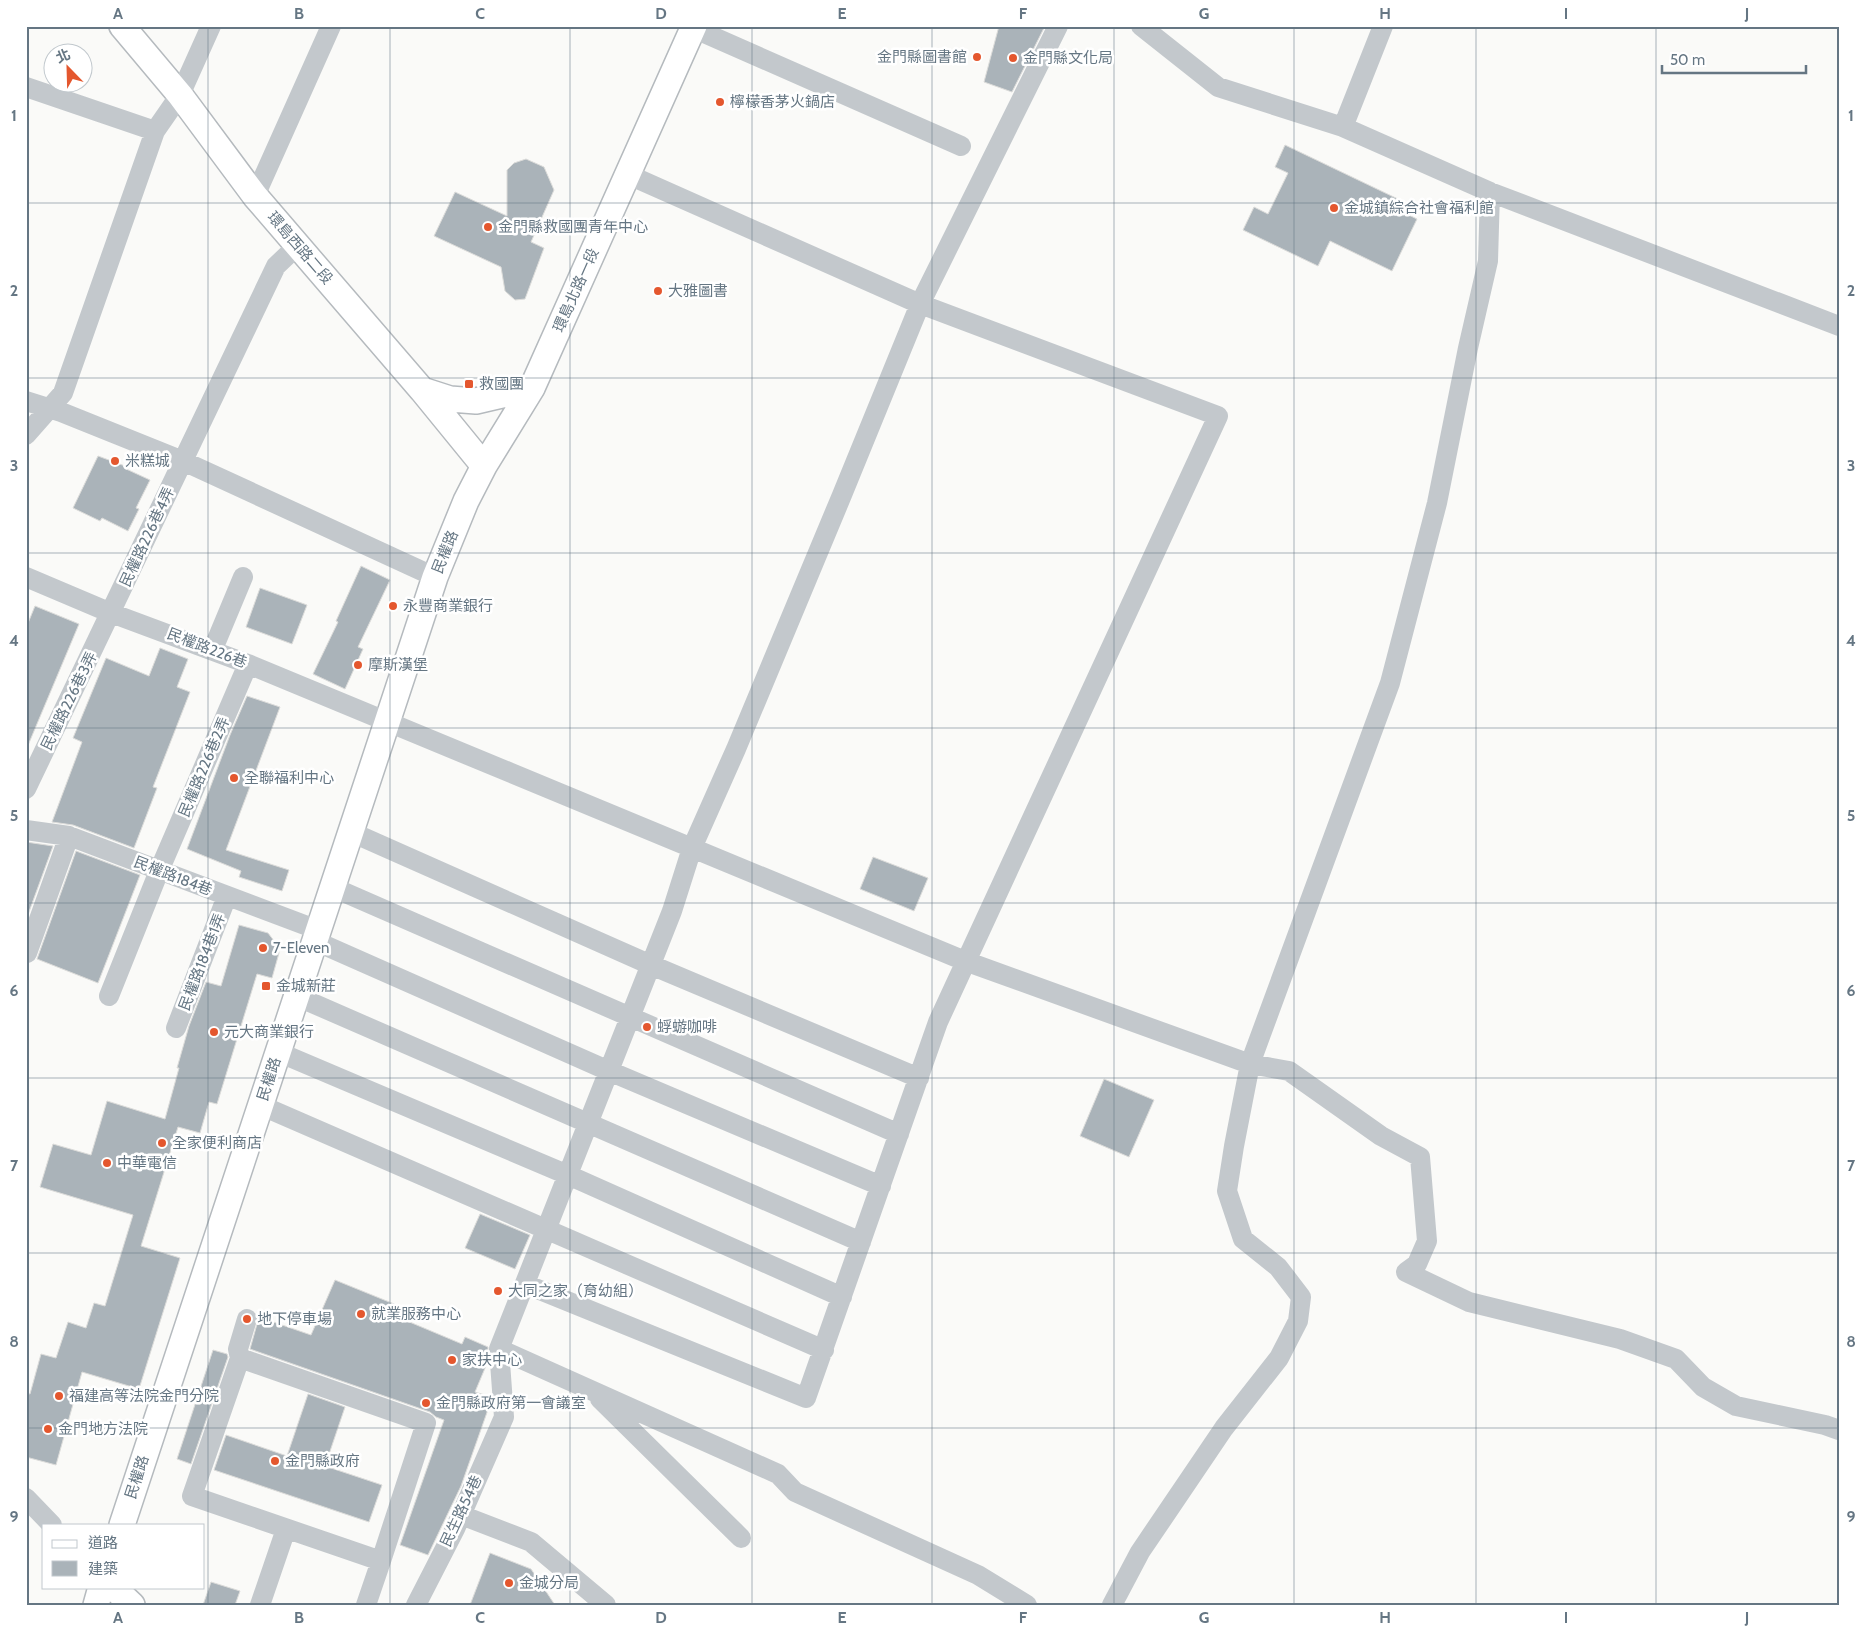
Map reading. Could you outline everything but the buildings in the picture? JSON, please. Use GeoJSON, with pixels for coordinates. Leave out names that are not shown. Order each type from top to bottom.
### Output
{"type":"FeatureCollection","features":[{"type":"Feature","properties":{"kind":"main road","name":"環島西路二段"},"geometry":{"type":"LineString","coordinates":[[122,26],[180,95],[255,196],[422,390],[484,466]]}},
{"type":"Feature","properties":{"kind":"main road","name":"環島北路一段"},"geometry":{"type":"LineString","coordinates":[[484,466],[532,388],[629,175],[693,27]]}},
{"type":"Feature","properties":{"kind":"main road"},"geometry":{"type":"LineString","coordinates":[[422,390],[450,399],[476,401],[532,388]]}},
{"type":"Feature","properties":{"kind":"main road","name":"民權路"},"geometry":{"type":"LineString","coordinates":[[122,1524],[435,577],[466,501],[484,466]]}},
{"type":"Feature","properties":{"kind":"main road"},"geometry":{"type":"LineString","coordinates":[[96,1605],[101,1588]]}},
{"type":"Feature","properties":{"kind":"main road"},"geometry":{"type":"LineString","coordinates":[[114,1588],[132,1605]]}},
{"type":"Feature","properties":{"kind":"street"},"geometry":{"type":"LineString","coordinates":[[26,436],[63,393],[155,131],[180,95],[211,26]]}},
{"type":"Feature","properties":{"kind":"street"},"geometry":{"type":"LineString","coordinates":[[255,196],[331,26]]}},
{"type":"Feature","properties":{"kind":"street"},"geometry":{"type":"LineString","coordinates":[[1027,1605],[978,1575],[796,1492],[778,1474],[499,1349],[672,911],[692,848],[736,748],[920,304],[1058,26]]}},
{"type":"Feature","properties":{"kind":"street"},"geometry":{"type":"LineString","coordinates":[[1140,26],[1218,87],[1343,127],[1490,192],[1839,326]]}},
{"type":"Feature","properties":{"kind":"street"},"geometry":{"type":"LineString","coordinates":[[1343,127],[1383,26]]}},
{"type":"Feature","properties":{"kind":"street"},"geometry":{"type":"LineString","coordinates":[[693,27],[961,146]]}},
{"type":"Feature","properties":{"kind":"street"},"geometry":{"type":"LineString","coordinates":[[26,87],[155,131]]}},
{"type":"Feature","properties":{"kind":"street"},"geometry":{"type":"LineString","coordinates":[[525,1284],[806,1398],[938,1022],[1218,416],[920,304],[629,175]]}},
{"type":"Feature","properties":{"kind":"street"},"geometry":{"type":"LineString","coordinates":[[1112,1605],[1140,1552],[1224,1428],[1279,1358],[1298,1321],[1301,1297],[1278,1267],[1244,1239],[1227,1191],[1250,1064],[1390,683],[1437,503],[1468,348],[1488,261],[1490,192]]}},
{"type":"Feature","properties":{"kind":"street","name":"民權路226巷4弄"},"geometry":{"type":"LineString","coordinates":[[111,613],[276,266],[297,246]]}},
{"type":"Feature","properties":{"kind":"street"},"geometry":{"type":"LineString","coordinates":[[26,401],[61,412],[182,462],[435,577]]}},
{"type":"Feature","properties":{"kind":"street","name":"民權路226巷"},"geometry":{"type":"LineString","coordinates":[[26,577],[111,613],[212,649],[965,961],[1250,1064],[1289,1071],[1381,1136],[1420,1157],[1426,1241],[1417,1264],[1406,1272],[1469,1302],[1620,1339],[1676,1359],[1703,1386],[1736,1406],[1825,1425],[1839,1430]]}},
{"type":"Feature","properties":{"kind":"street"},"geometry":{"type":"LineString","coordinates":[[212,649],[243,577]]}},
{"type":"Feature","properties":{"kind":"street","name":"民權路226巷3弄"},"geometry":{"type":"LineString","coordinates":[[26,789],[111,613]]}},
{"type":"Feature","properties":{"kind":"street","name":"民權路226巷2弄"},"geometry":{"type":"LineString","coordinates":[[109,996],[159,870],[248,664]]}},
{"type":"Feature","properties":{"kind":"street","name":"民權路184巷"},"geometry":{"type":"LineString","coordinates":[[26,830],[69,836],[227,896],[316,935],[609,1071],[881,1186]]}},
{"type":"Feature","properties":{"kind":"street"},"geometry":{"type":"LineString","coordinates":[[350,832],[651,965],[919,1078]]}},
{"type":"Feature","properties":{"kind":"street"},"geometry":{"type":"LineString","coordinates":[[28,953],[69,836]]}},
{"type":"Feature","properties":{"kind":"street"},"geometry":{"type":"LineString","coordinates":[[332,887],[899,1134]]}},
{"type":"Feature","properties":{"kind":"street","name":"民權路184巷1弄"},"geometry":{"type":"LineString","coordinates":[[176,1028],[227,896]]}},
{"type":"Feature","properties":{"kind":"street"},"geometry":{"type":"LineString","coordinates":[[296,996],[861,1242]]}},
{"type":"Feature","properties":{"kind":"street"},"geometry":{"type":"LineString","coordinates":[[278,1052],[568,1175],[842,1297]]}},
{"type":"Feature","properties":{"kind":"street"},"geometry":{"type":"LineString","coordinates":[[260,1105],[824,1350]]}},
{"type":"Feature","properties":{"kind":"street"},"geometry":{"type":"LineString","coordinates":[[247,1319],[238,1348],[240,1358],[226,1405],[192,1496],[237,1518],[286,1529],[327,1550],[381,1561]]}},
{"type":"Feature","properties":{"kind":"street","name":"民生路54巷"},"geometry":{"type":"LineString","coordinates":[[416,1605],[461,1515],[504,1417],[499,1349]]}},
{"type":"Feature","properties":{"kind":"street"},"geometry":{"type":"LineString","coordinates":[[240,1358],[426,1423],[407,1460],[381,1561],[366,1605]]}},
{"type":"Feature","properties":{"kind":"street"},"geometry":{"type":"LineString","coordinates":[[592,1391],[741,1538]]}},
{"type":"Feature","properties":{"kind":"street"},"geometry":{"type":"LineString","coordinates":[[26,1498],[51,1524]]}},
{"type":"Feature","properties":{"kind":"street"},"geometry":{"type":"LineString","coordinates":[[461,1515],[531,1542],[606,1605]]}},
{"type":"Feature","properties":{"kind":"street"},"geometry":{"type":"LineString","coordinates":[[260,1605],[286,1529]]}},
{"type":"Feature","properties":{"kind":"place","name":"金門縣圖書館"},"geometry":{"type":"Point","coordinates":[977,57]}},
{"type":"Feature","properties":{"kind":"place","name":"金門縣文化局"},"geometry":{"type":"Point","coordinates":[1013,58]}},
{"type":"Feature","properties":{"kind":"place","name":"檸檬香茅火鍋店"},"geometry":{"type":"Point","coordinates":[720,102]}},
{"type":"Feature","properties":{"kind":"place","name":"金城鎮綜合社會福利館"},"geometry":{"type":"Point","coordinates":[1334,208]}},
{"type":"Feature","properties":{"kind":"place","name":"金門縣救國團青年中心"},"geometry":{"type":"Point","coordinates":[488,227]}},
{"type":"Feature","properties":{"kind":"place","name":"大雅圖書"},"geometry":{"type":"Point","coordinates":[658,291]}},
{"type":"Feature","properties":{"kind":"place","name":"救國團"},"geometry":{"type":"Point","coordinates":[469,384]}},
{"type":"Feature","properties":{"kind":"place","name":"米糕城"},"geometry":{"type":"Point","coordinates":[115,461]}},
{"type":"Feature","properties":{"kind":"place","name":"永豐商業銀行"},"geometry":{"type":"Point","coordinates":[393,606]}},
{"type":"Feature","properties":{"kind":"place","name":"摩斯漢堡"},"geometry":{"type":"Point","coordinates":[358,665]}},
{"type":"Feature","properties":{"kind":"place","name":"全聯福利中心"},"geometry":{"type":"Point","coordinates":[234,778]}},
{"type":"Feature","properties":{"kind":"place","name":"7-Eleven"},"geometry":{"type":"Point","coordinates":[263,948]}},
{"type":"Feature","properties":{"kind":"place","name":"金城新莊"},"geometry":{"type":"Point","coordinates":[266,986]}},
{"type":"Feature","properties":{"kind":"place","name":"蜉蝣咖啡"},"geometry":{"type":"Point","coordinates":[647,1027]}},
{"type":"Feature","properties":{"kind":"place","name":"元大商業銀行"},"geometry":{"type":"Point","coordinates":[214,1032]}},
{"type":"Feature","properties":{"kind":"place","name":"全家便利商店"},"geometry":{"type":"Point","coordinates":[162,1143]}},
{"type":"Feature","properties":{"kind":"place","name":"中華電信"},"geometry":{"type":"Point","coordinates":[107,1163]}},
{"type":"Feature","properties":{"kind":"place","name":"大同之家（育幼組）"},"geometry":{"type":"Point","coordinates":[498,1291]}},
{"type":"Feature","properties":{"kind":"place","name":"就業服務中心"},"geometry":{"type":"Point","coordinates":[361,1314]}},
{"type":"Feature","properties":{"kind":"place","name":"地下停車場"},"geometry":{"type":"Point","coordinates":[247,1319]}},
{"type":"Feature","properties":{"kind":"place","name":"家扶中心"},"geometry":{"type":"Point","coordinates":[452,1360]}},
{"type":"Feature","properties":{"kind":"place","name":"福建高等法院金門分院"},"geometry":{"type":"Point","coordinates":[59,1396]}},
{"type":"Feature","properties":{"kind":"place","name":"金門縣政府第一會議室"},"geometry":{"type":"Point","coordinates":[426,1403]}},
{"type":"Feature","properties":{"kind":"place","name":"金門地方法院"},"geometry":{"type":"Point","coordinates":[48,1429]}},
{"type":"Feature","properties":{"kind":"place","name":"金門縣政府"},"geometry":{"type":"Point","coordinates":[275,1461]}},
{"type":"Feature","properties":{"kind":"place","name":"金城分局"},"geometry":{"type":"Point","coordinates":[509,1583]}}]}
